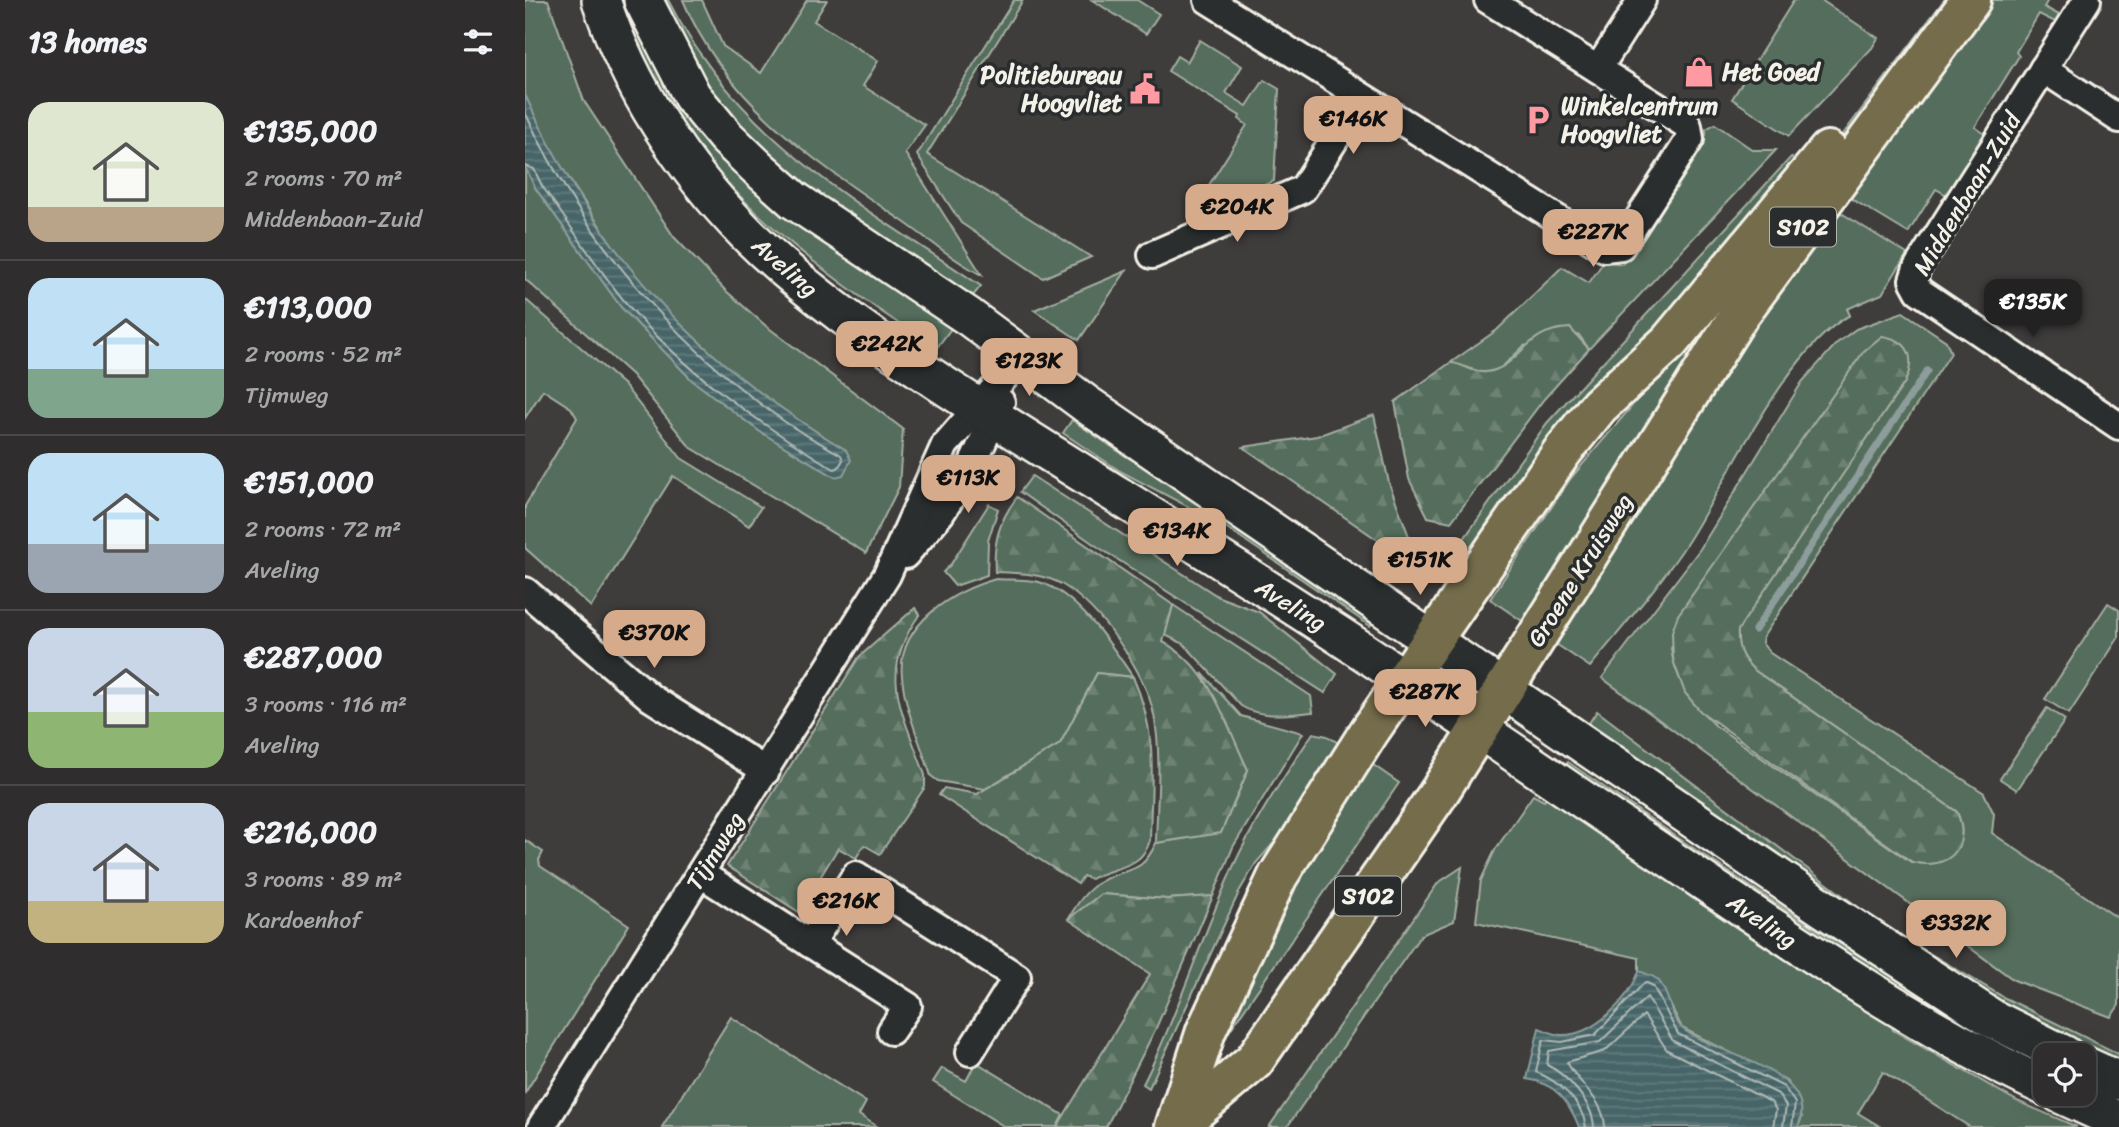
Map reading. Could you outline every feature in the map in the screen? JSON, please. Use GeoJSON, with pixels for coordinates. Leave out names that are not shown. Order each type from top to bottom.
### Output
{"type":"FeatureCollection","features":[{"type":"Feature","properties":{"kind":"main road","name":"Aveling"},"geometry":{"type":"LineString","coordinates":[[601,0],[617,48],[657,120],[708,190],[745,232],[795,279],[985,413],[1338,635],[1794,942],[1974,1054],[2033,1081]]}},
{"type":"Feature","properties":{"kind":"main road","name":"Aveling"},"geometry":{"type":"LineString","coordinates":[[643,0],[692,96],[726,137],[795,201],[969,317],[1086,404],[1503,691],[1982,1012],[2042,1043]]}},
{"type":"Feature","properties":{"kind":"main road","name":"Groene Kruisweg"},"geometry":{"type":"LineString","coordinates":[[1175,1127],[1206,1031],[1278,876],[1405,680],[1526,501],[1599,406],[1669,342],[1721,283],[1817,165],[1940,0]]}},
{"type":"Feature","properties":{"kind":"main road","name":"Groene Kruisweg"},"geometry":{"type":"LineString","coordinates":[[1175,1127],[1254,1060],[1478,730],[1739,315],[1971,0]]}},
{"type":"Feature","properties":{"kind":"main road"},"geometry":{"type":"LineString","coordinates":[[2096,1070],[2119,1081]]}},
{"type":"Feature","properties":{"kind":"main road"},"geometry":{"type":"LineString","coordinates":[[2086,1106],[2119,1121]]}},
{"type":"Feature","properties":{"kind":"street"},"geometry":{"type":"LineString","coordinates":[[1208,0],[1586,237],[1604,248],[1613,249],[1627,240],[1690,139],[1691,131],[1683,121],[1488,0]]}},
{"type":"Feature","properties":{"kind":"street"},"geometry":{"type":"LineString","coordinates":[[1598,69],[1642,0]]}},
{"type":"Feature","properties":{"kind":"street","name":"Middenbaan-Zuid"},"geometry":{"type":"LineString","coordinates":[[2087,0],[1917,268],[1913,280],[1919,291],[2119,426]]}},
{"type":"Feature","properties":{"kind":"street"},"geometry":{"type":"LineString","coordinates":[[2043,69],[2119,119]]}},
{"type":"Feature","properties":{"kind":"street"},"geometry":{"type":"LineString","coordinates":[[1152,255],[1303,189],[1362,97]]}},
{"type":"Feature","properties":{"kind":"street","name":"Tijmweg"},"geometry":{"type":"LineString","coordinates":[[541,1127],[887,575],[945,445],[985,413],[1022,357]]}},
{"type":"Feature","properties":{"kind":"street"},"geometry":{"type":"LineString","coordinates":[[525,591],[651,698],[766,771]]}},
{"type":"Feature","properties":{"kind":"street"},"geometry":{"type":"LineString","coordinates":[[701,874],[908,1006],[891,1031]]}},
{"type":"Feature","properties":{"kind":"street"},"geometry":{"type":"LineString","coordinates":[[810,944],[856,875],[1017,976],[970,1052]]}},
{"type":"Feature","properties":{"kind":"green space"},"geometry":{"type":"Polygon","coordinates":[[[525,0],[548,0],[584,101],[674,237],[725,290],[766,326],[903,429],[899,487],[866,553],[690,447],[632,375],[525,279],[525,167],[536,189],[621,307],[692,380],[759,431],[835,477],[846,450],[786,415],[719,362],[659,305],[622,260],[549,148],[525,95],[525,0]]]}},
{"type":"Feature","properties":{"kind":"green space"},"geometry":{"type":"Polygon","coordinates":[[[612,0],[631,0],[651,43],[952,327],[936,349],[825,271],[756,212],[725,180],[695,145],[669,108],[612,0]]]}},
{"type":"Feature","properties":{"kind":"green space"},"geometry":{"type":"Polygon","coordinates":[[[659,0],[668,0],[697,49],[730,92],[765,130],[804,164],[846,195],[981,286],[972,297],[832,203],[767,150],[737,120],[702,78],[659,0]]]}},
{"type":"Feature","properties":{"kind":"green space"},"geometry":{"type":"Polygon","coordinates":[[[683,0],[702,0],[723,46],[761,73],[807,0],[827,0],[814,21],[878,61],[863,86],[925,125],[905,153],[982,275],[950,256],[833,173],[773,124],[746,98],[722,68],[701,36],[683,0]]]}},
{"type":"Feature","properties":{"kind":"green space"},"geometry":{"type":"Polygon","coordinates":[[[1014,0],[1023,0],[927,154],[1091,257],[1043,278],[961,223],[917,155],[1014,0]]]}},
{"type":"Feature","properties":{"kind":"green space"},"geometry":{"type":"Polygon","coordinates":[[[1092,0],[1137,0],[1159,14],[1146,34],[1092,0]]]}},
{"type":"Feature","properties":{"kind":"green space"},"geometry":{"type":"Polygon","coordinates":[[[1794,0],[1821,0],[1878,38],[1872,48],[1789,136],[1732,99],[1794,0]]]}},
{"type":"Feature","properties":{"kind":"green space"},"geometry":{"type":"Polygon","coordinates":[[[1944,0],[1960,0],[1837,165],[1825,158],[1944,0]]]}},
{"type":"Feature","properties":{"kind":"green space"},"geometry":{"type":"Polygon","coordinates":[[[1977,0],[2048,0],[2044,7],[2059,15],[2055,22],[2039,14],[2016,52],[2019,56],[1975,127],[1989,137],[1952,198],[1936,189],[1908,233],[1837,190],[1977,0]]]}},
{"type":"Feature","properties":{"kind":"green space"},"geometry":{"type":"Polygon","coordinates":[[[1200,40],[1242,66],[1226,93],[1247,106],[1264,80],[1279,89],[1274,181],[1190,215],[1247,125],[1239,119],[1240,116],[1168,71],[1177,56],[1187,62],[1200,40]]]}},
{"type":"Feature","properties":{"kind":"green space"},"geometry":{"type":"Polygon","coordinates":[[[1715,124],[1753,150],[1776,150],[1589,349],[1579,335],[1524,346],[1500,369],[1485,373],[1450,363],[1497,330],[1562,267],[1589,283],[1604,261],[1622,264],[1630,257],[1706,135],[1706,129],[1715,124]]]}},
{"type":"Feature","properties":{"kind":"green space"},"geometry":{"type":"Polygon","coordinates":[[[1791,157],[1804,167],[1459,574],[1443,563],[1460,544],[1547,423],[1791,157]]]}},
{"type":"Feature","properties":{"kind":"green space"},"geometry":{"type":"Polygon","coordinates":[[[1805,191],[1531,627],[1490,599],[1571,478],[1669,362],[1805,191]]]}},
{"type":"Feature","properties":{"kind":"green space"},"geometry":{"type":"Polygon","coordinates":[[[1827,204],[1907,254],[1882,294],[1847,309],[1850,315],[1827,332],[1804,355],[1761,417],[1678,557],[1590,667],[1553,642],[1827,204]]]}},
{"type":"Feature","properties":{"kind":"green space"},"geometry":{"type":"Polygon","coordinates":[[[1126,271],[1079,340],[1034,310],[1126,271]]]}},
{"type":"Feature","properties":{"kind":"green space"},"geometry":{"type":"Polygon","coordinates":[[[525,299],[624,385],[681,458],[761,507],[749,526],[673,476],[591,607],[525,548],[525,506],[577,418],[571,408],[543,390],[525,418],[525,299]]]}},
{"type":"Feature","properties":{"kind":"green space"},"geometry":{"type":"Polygon","coordinates":[[[1903,312],[1946,341],[1951,353],[1763,637],[1762,643],[1770,653],[1984,793],[1994,814],[1992,833],[2119,919],[2119,1005],[2111,1017],[2014,980],[1602,678],[1700,549],[1802,382],[1837,343],[1856,329],[1903,312]],[[1905,382],[1671,648],[1676,671],[1686,691],[1716,726],[1911,862],[1953,854],[1961,834],[1957,812],[1754,670],[1741,652],[1737,630],[1905,382]]]}},
{"type":"Feature","properties":{"kind":"green space"},"geometry":{"type":"Polygon","coordinates":[[[1570,328],[1589,349],[1544,399],[1451,522],[1428,517],[1409,479],[1395,402],[1450,363],[1481,372],[1497,369],[1542,335],[1570,328]]]}},
{"type":"Feature","properties":{"kind":"green space"},"geometry":{"type":"Polygon","coordinates":[[[1882,336],[1899,342],[1908,352],[1910,365],[1905,382],[1738,630],[1738,642],[1743,657],[1754,670],[1957,812],[1961,825],[1959,846],[1946,860],[1936,863],[1912,862],[1700,711],[1685,693],[1673,660],[1672,632],[1678,615],[1864,351],[1882,336]]]}},
{"type":"Feature","properties":{"kind":"green space"},"geometry":{"type":"Polygon","coordinates":[[[1374,415],[1389,483],[1416,555],[1401,556],[1243,447],[1317,436],[1374,415]]]}},
{"type":"Feature","properties":{"kind":"green space"},"geometry":{"type":"Polygon","coordinates":[[[1072,420],[1127,457],[1228,513],[1377,617],[1370,626],[1221,524],[1120,471],[1063,433],[1072,420]]]}},
{"type":"Feature","properties":{"kind":"green space"},"geometry":{"type":"Polygon","coordinates":[[[1032,476],[1219,597],[1259,612],[1337,674],[1325,693],[1095,545],[1020,492],[1032,476]]]}},
{"type":"Feature","properties":{"kind":"green space"},"geometry":{"type":"Polygon","coordinates":[[[1017,497],[1173,605],[1163,642],[1180,653],[1205,681],[1248,770],[1221,833],[1156,843],[1158,746],[1154,715],[1131,661],[1092,609],[1063,585],[1038,576],[995,572],[999,532],[1017,497]]]}},
{"type":"Feature","properties":{"kind":"green space"},"geometry":{"type":"Polygon","coordinates":[[[989,504],[998,509],[988,541],[987,575],[955,586],[943,572],[951,564],[989,504]]]}},
{"type":"Feature","properties":{"kind":"green space"},"geometry":{"type":"Polygon","coordinates":[[[996,579],[1039,582],[1066,597],[1092,622],[1133,677],[1097,673],[1060,744],[985,789],[938,781],[931,776],[906,702],[902,677],[903,658],[908,641],[918,626],[946,601],[996,579]]]}},
{"type":"Feature","properties":{"kind":"green space"},"geometry":{"type":"Polygon","coordinates":[[[2108,603],[2119,610],[2119,637],[2069,714],[2045,699],[2108,603]]]}},
{"type":"Feature","properties":{"kind":"green space"},"geometry":{"type":"Polygon","coordinates":[[[1173,605],[1311,696],[1313,712],[1267,714],[1241,706],[1184,644],[1165,635],[1173,605]]]}},
{"type":"Feature","properties":{"kind":"green space"},"geometry":{"type":"Polygon","coordinates":[[[915,608],[920,614],[899,656],[896,675],[902,712],[925,775],[925,787],[880,854],[864,845],[856,858],[838,848],[799,912],[727,866],[859,657],[915,608]]]}},
{"type":"Feature","properties":{"kind":"green space"},"geometry":{"type":"Polygon","coordinates":[[[1097,673],[1133,677],[1141,698],[1152,757],[1150,840],[1141,857],[1134,862],[1091,879],[1083,876],[1078,884],[939,795],[944,788],[977,794],[1060,744],[1097,673]]]}},
{"type":"Feature","properties":{"kind":"green space"},"geometry":{"type":"Polygon","coordinates":[[[1202,673],[1241,716],[1303,733],[1233,847],[1213,896],[1167,899],[1102,894],[1068,919],[1090,889],[1110,877],[1138,866],[1156,843],[1221,832],[1248,770],[1202,673]]]}},
{"type":"Feature","properties":{"kind":"green space"},"geometry":{"type":"Polygon","coordinates":[[[2047,708],[2065,720],[2017,790],[2000,779],[2047,708]]]}},
{"type":"Feature","properties":{"kind":"green space"},"geometry":{"type":"Polygon","coordinates":[[[1597,711],[1861,909],[2005,998],[2119,1054],[2119,1066],[2096,1055],[2096,1043],[2073,1043],[1992,1003],[1587,726],[1597,711]]]}},
{"type":"Feature","properties":{"kind":"green space"},"geometry":{"type":"Polygon","coordinates":[[[1313,733],[1327,736],[1340,744],[1286,829],[1256,863],[1240,890],[1149,1088],[1143,1084],[1233,867],[1260,815],[1313,733]]]}},
{"type":"Feature","properties":{"kind":"green space"},"geometry":{"type":"Polygon","coordinates":[[[1366,760],[1399,783],[1224,1039],[1252,958],[1366,760]]]}},
{"type":"Feature","properties":{"kind":"green space"},"geometry":{"type":"Polygon","coordinates":[[[1568,762],[1684,842],[1862,958],[2033,1056],[2033,1073],[1559,773],[1568,762]]]}},
{"type":"Feature","properties":{"kind":"green space"},"geometry":{"type":"Polygon","coordinates":[[[1553,792],[1888,1012],[1893,1030],[2017,1101],[2077,1127],[1970,1127],[1883,1072],[1858,1113],[1881,1127],[1798,1127],[1802,1117],[1788,1082],[1682,1028],[1658,980],[1639,971],[1639,958],[1476,922],[1481,880],[1495,850],[1533,795],[1544,801],[1553,792]]]}},
{"type":"Feature","properties":{"kind":"green space"},"geometry":{"type":"Polygon","coordinates":[[[525,840],[543,852],[539,860],[540,866],[629,925],[525,1093],[525,840]]]}},
{"type":"Feature","properties":{"kind":"green space"},"geometry":{"type":"Polygon","coordinates":[[[1462,867],[1454,921],[1421,935],[1287,1127],[1269,1127],[1438,883],[1462,867]]]}},
{"type":"Feature","properties":{"kind":"green space"},"geometry":{"type":"Polygon","coordinates":[[[1101,894],[1167,899],[1213,896],[1156,1028],[1106,1127],[1057,1127],[1150,974],[1068,919],[1101,894]]]}},
{"type":"Feature","properties":{"kind":"green space"},"geometry":{"type":"Polygon","coordinates":[[[731,1017],[866,1102],[859,1115],[878,1127],[662,1127],[731,1017]]]}},
{"type":"Feature","properties":{"kind":"green space"},"geometry":{"type":"Polygon","coordinates":[[[976,1062],[1063,1115],[1057,1127],[1005,1127],[933,1082],[942,1068],[966,1081],[976,1062]]]}},
{"type":"Feature","properties":{"kind":"water"},"geometry":{"type":"Polygon","coordinates":[[[525,95],[585,205],[619,254],[657,299],[743,379],[846,450],[851,460],[843,475],[835,477],[759,431],[692,380],[621,307],[536,189],[525,167],[525,95]]]}},
{"type":"Feature","properties":{"kind":"water"},"geometry":{"type":"Polygon","coordinates":[[[1639,971],[1652,976],[1662,985],[1675,1019],[1683,1029],[1761,1066],[1781,1078],[1795,1091],[1801,1107],[1798,1127],[1579,1127],[1571,1109],[1560,1095],[1546,1085],[1527,1079],[1539,1028],[1560,1035],[1585,1030],[1619,1004],[1639,971]]]}},
{"type":"Feature","properties":{"kind":"waterway"},"geometry":{"type":"LineString","coordinates":[[1755,630],[1927,371]]}},
{"type":"Feature","properties":{"kind":"place","name":"Het Goed"},"geometry":{"type":"Point","coordinates":[1699,72]}},
{"type":"Feature","properties":{"kind":"place","name":"Politiebureau Hoogvliet"},"geometry":{"type":"Point","coordinates":[1145,89]}},
{"type":"Feature","properties":{"kind":"place","name":"Winkelcentrum Hoogvliet"},"geometry":{"type":"Point","coordinates":[1538,120]}}]}
